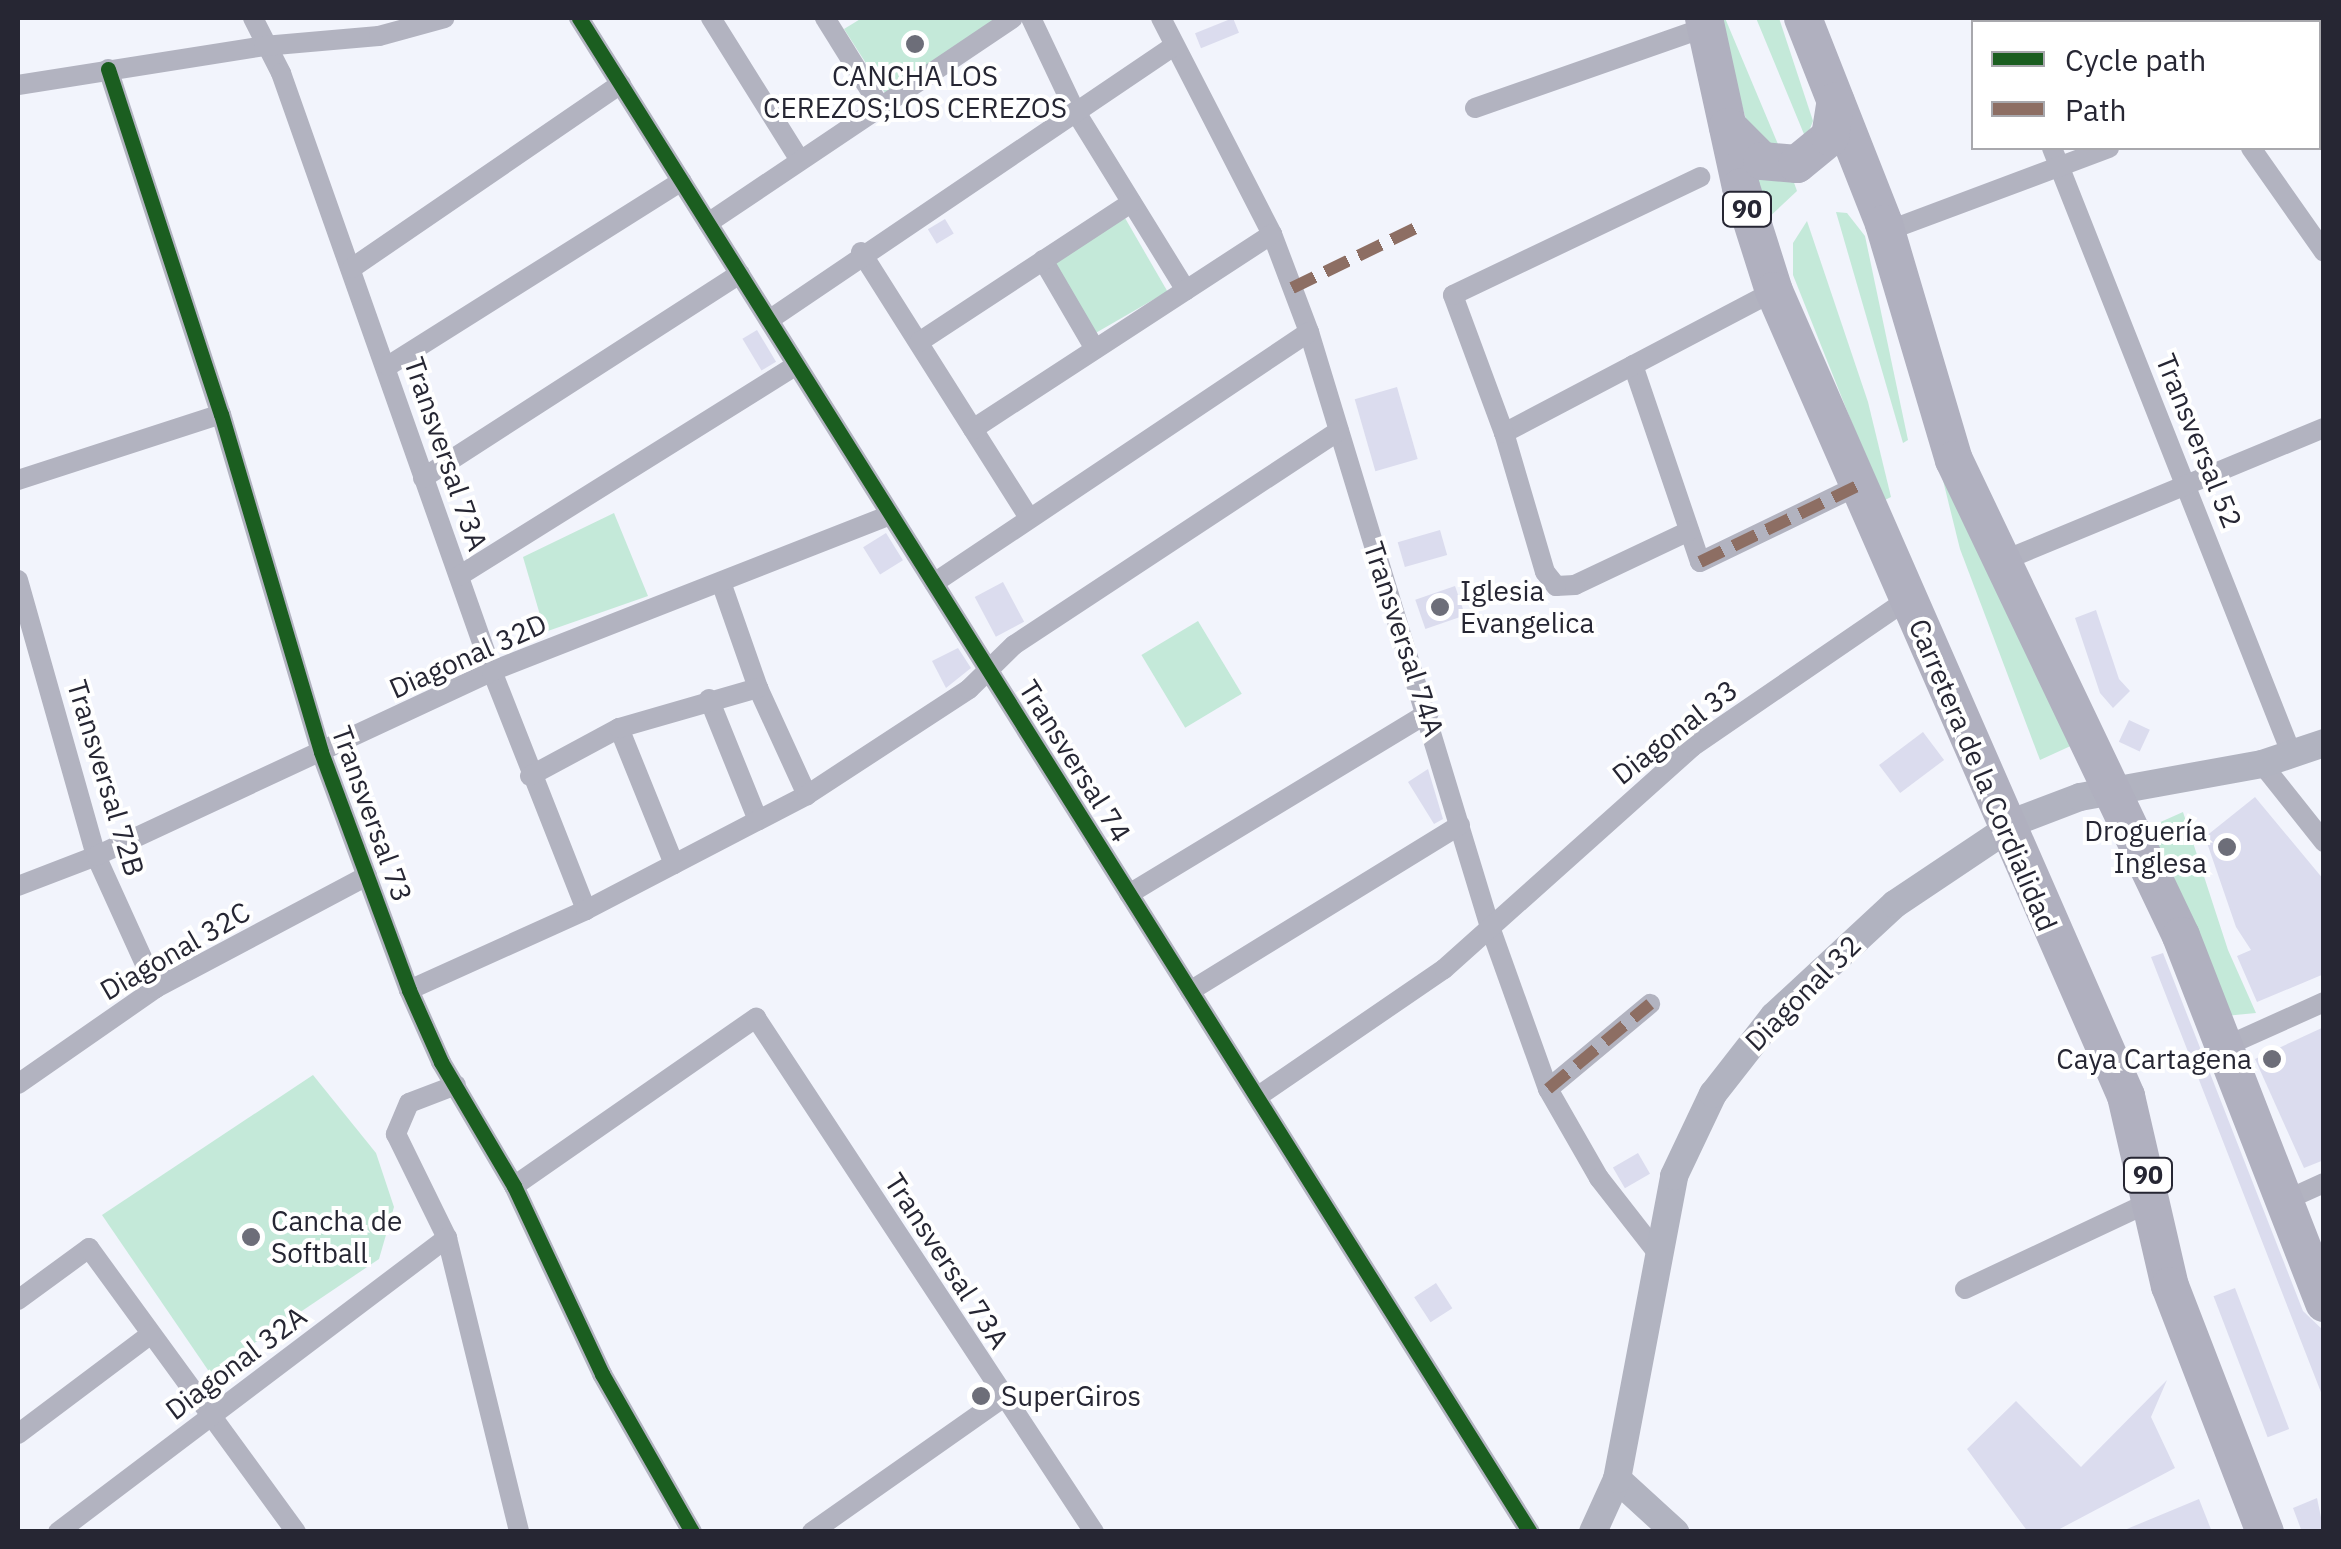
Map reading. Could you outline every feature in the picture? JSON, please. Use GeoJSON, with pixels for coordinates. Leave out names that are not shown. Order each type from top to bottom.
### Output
{"type":"FeatureCollection","features":[{"type":"Feature","properties":{"kind":"highway"},"geometry":{"type":"LineString","coordinates":[[1803,18],[1885,228],[1938,346],[2047,646]]}},
{"type":"Feature","properties":{"kind":"highway","name":"Carretera de la Cordialidad"},"geometry":{"type":"LineString","coordinates":[[1705,22],[1726,125],[1774,291],[2126,1096],[2176,1305],[2265,1532]]}},
{"type":"Feature","properties":{"kind":"highway"},"geometry":{"type":"LineString","coordinates":[[1726,125],[1762,162],[1797,164],[1830,137],[1836,101]]}},
{"type":"Feature","properties":{"kind":"highway"},"geometry":{"type":"LineString","coordinates":[[1885,228],[1954,460],[2047,646],[2110,791],[2181,936],[2324,1303]]}},
{"type":"Feature","properties":{"kind":"street","name":"Transversal 73A"},"geometry":{"type":"LineString","coordinates":[[253,18],[281,73],[388,366],[423,478],[530,776],[586,910]]}},
{"type":"Feature","properties":{"kind":"street"},"geometry":{"type":"LineString","coordinates":[[18,85],[264,46],[366,38],[445,18]]}},
{"type":"Feature","properties":{"kind":"street","name":"Transversal 74"},"geometry":{"type":"LineString","coordinates":[[579,18],[1530,1532]]}},
{"type":"Feature","properties":{"kind":"street"},"geometry":{"type":"LineString","coordinates":[[711,18],[799,159]]}},
{"type":"Feature","properties":{"kind":"street"},"geometry":{"type":"LineString","coordinates":[[708,222],[878,102],[1013,18]]}},
{"type":"Feature","properties":{"kind":"street"},"geometry":{"type":"LineString","coordinates":[[1032,18],[1074,109],[1186,290]]}},
{"type":"Feature","properties":{"kind":"street","name":"Transversal 74A"},"geometry":{"type":"LineString","coordinates":[[1161,18],[1272,234],[1309,332],[1429,712],[1490,927],[1548,1089],[1599,1178],[1656,1251]]}},
{"type":"Feature","properties":{"kind":"street"},"geometry":{"type":"LineString","coordinates":[[835,21],[878,102]]}},
{"type":"Feature","properties":{"kind":"street"},"geometry":{"type":"LineString","coordinates":[[1476,108],[1705,22]]}},
{"type":"Feature","properties":{"kind":"street"},"geometry":{"type":"LineString","coordinates":[[769,320],[861,252],[1174,46]]}},
{"type":"Feature","properties":{"kind":"street","name":"Transversal 73"},"geometry":{"type":"LineString","coordinates":[[108,69],[221,414],[321,752],[409,990],[514,1186],[594,1359],[692,1532]]}},
{"type":"Feature","properties":{"kind":"street"},"geometry":{"type":"LineString","coordinates":[[352,268],[621,84]]}},
{"type":"Feature","properties":{"kind":"street"},"geometry":{"type":"LineString","coordinates":[[1885,228],[2056,157],[2097,150]]}},
{"type":"Feature","properties":{"kind":"street"},"geometry":{"type":"LineString","coordinates":[[2251,150],[2324,252]]}},
{"type":"Feature","properties":{"kind":"street","name":"Transversal 52"},"geometry":{"type":"LineString","coordinates":[[2056,157],[2292,755]]}},
{"type":"Feature","properties":{"kind":"street"},"geometry":{"type":"LineString","coordinates":[[1689,532],[1575,585],[1556,586],[1545,572],[1504,433],[1453,295],[1700,177]]}},
{"type":"Feature","properties":{"kind":"street"},"geometry":{"type":"LineString","coordinates":[[388,366],[682,181]]}},
{"type":"Feature","properties":{"kind":"street"},"geometry":{"type":"LineString","coordinates":[[919,342],[1131,203]]}},
{"type":"Feature","properties":{"kind":"street"},"geometry":{"type":"LineString","coordinates":[[973,429],[1272,234]]}},
{"type":"Feature","properties":{"kind":"street"},"geometry":{"type":"LineString","coordinates":[[861,252],[1028,516]]}},
{"type":"Feature","properties":{"kind":"street"},"geometry":{"type":"LineString","coordinates":[[1043,260],[1095,349]]}},
{"type":"Feature","properties":{"kind":"street"},"geometry":{"type":"LineString","coordinates":[[423,478],[740,274]]}},
{"type":"Feature","properties":{"kind":"street"},"geometry":{"type":"LineString","coordinates":[[1504,433],[1774,291]]}},
{"type":"Feature","properties":{"kind":"street"},"geometry":{"type":"LineString","coordinates":[[934,583],[1028,516],[1309,332]]}},
{"type":"Feature","properties":{"kind":"street"},"geometry":{"type":"LineString","coordinates":[[459,576],[797,366]]}},
{"type":"Feature","properties":{"kind":"street"},"geometry":{"type":"LineString","coordinates":[[1633,366],[1700,562],[1861,484]]}},
{"type":"Feature","properties":{"kind":"street"},"geometry":{"type":"LineString","coordinates":[[18,480],[221,414]]}},
{"type":"Feature","properties":{"kind":"street"},"geometry":{"type":"LineString","coordinates":[[2017,555],[2324,428]]}},
{"type":"Feature","properties":{"kind":"street"},"geometry":{"type":"LineString","coordinates":[[409,990],[586,910],[807,794],[988,670],[1014,644],[1339,431]]}},
{"type":"Feature","properties":{"kind":"street","name":"Diagonal 32D"},"geometry":{"type":"LineString","coordinates":[[18,886],[96,856],[492,671],[722,585],[892,515]]}},
{"type":"Feature","properties":{"kind":"street","name":"Transversal 72B"},"geometry":{"type":"LineString","coordinates":[[18,580],[96,856],[156,988]]}},
{"type":"Feature","properties":{"kind":"street"},"geometry":{"type":"LineString","coordinates":[[722,585],[758,688],[807,794]]}},
{"type":"Feature","properties":{"kind":"street","name":"Diagonal 33"},"geometry":{"type":"LineString","coordinates":[[1257,1097],[1444,968],[1692,748],[1908,599]]}},
{"type":"Feature","properties":{"kind":"street"},"geometry":{"type":"LineString","coordinates":[[530,776],[620,728],[709,699],[758,688]]}},
{"type":"Feature","properties":{"kind":"street"},"geometry":{"type":"LineString","coordinates":[[709,699],[758,820]]}},
{"type":"Feature","properties":{"kind":"street"},"geometry":{"type":"LineString","coordinates":[[1129,894],[1429,712]]}},
{"type":"Feature","properties":{"kind":"street"},"geometry":{"type":"LineString","coordinates":[[620,728],[674,864]]}},
{"type":"Feature","properties":{"kind":"street","name":"Diagonal 32"},"geometry":{"type":"LineString","coordinates":[[1593,1532],[1617,1479],[1656,1251],[1688,1138],[1741,1055],[1866,929],[2006,828],[2110,791],[2262,764],[2324,742]]}},
{"type":"Feature","properties":{"kind":"street"},"geometry":{"type":"LineString","coordinates":[[2262,764],[2324,842]]}},
{"type":"Feature","properties":{"kind":"street"},"geometry":{"type":"LineString","coordinates":[[1190,991],[1460,825]]}},
{"type":"Feature","properties":{"kind":"street","name":"Diagonal 32C"},"geometry":{"type":"LineString","coordinates":[[18,1084],[156,988],[367,876]]}},
{"type":"Feature","properties":{"kind":"street"},"geometry":{"type":"LineString","coordinates":[[2224,1046],[2324,1002]]}},
{"type":"Feature","properties":{"kind":"street"},"geometry":{"type":"LineString","coordinates":[[1548,1089],[1650,1004]]}},
{"type":"Feature","properties":{"kind":"street","name":"Transversal 73A"},"geometry":{"type":"LineString","coordinates":[[514,1186],[756,1018],[1094,1532]]}},
{"type":"Feature","properties":{"kind":"street"},"geometry":{"type":"LineString","coordinates":[[456,1084],[409,1104],[396,1124],[398,1144],[446,1238],[520,1532]]}},
{"type":"Feature","properties":{"kind":"street"},"geometry":{"type":"LineString","coordinates":[[2284,1201],[2324,1183]]}},
{"type":"Feature","properties":{"kind":"street"},"geometry":{"type":"LineString","coordinates":[[1965,1288],[2152,1200]]}},
{"type":"Feature","properties":{"kind":"street","name":"Diagonal 32A"},"geometry":{"type":"LineString","coordinates":[[58,1532],[446,1238]]}},
{"type":"Feature","properties":{"kind":"street"},"geometry":{"type":"LineString","coordinates":[[18,1300],[89,1248],[296,1532]]}},
{"type":"Feature","properties":{"kind":"street"},"geometry":{"type":"LineString","coordinates":[[18,1434],[152,1334]]}},
{"type":"Feature","properties":{"kind":"street"},"geometry":{"type":"LineString","coordinates":[[812,1532],[1004,1397]]}},
{"type":"Feature","properties":{"kind":"street"},"geometry":{"type":"LineString","coordinates":[[1617,1479],[1675,1532]]}},
{"type":"Feature","properties":{"kind":"green space"},"geometry":{"type":"Polygon","coordinates":[[[862,18],[1006,18],[885,93],[844,29],[862,18]]]}},
{"type":"Feature","properties":{"kind":"green space"},"geometry":{"type":"Polygon","coordinates":[[[1717,18],[1725,18],[1780,149],[1749,130],[1717,18]]]}},
{"type":"Feature","properties":{"kind":"green space"},"geometry":{"type":"Polygon","coordinates":[[[1756,18],[1779,18],[1813,121],[1806,139],[1756,18]]]}},
{"type":"Feature","properties":{"kind":"green space"},"geometry":{"type":"Polygon","coordinates":[[[1747,166],[1792,177],[1797,191],[1765,221],[1747,166]]]}},
{"type":"Feature","properties":{"kind":"green space"},"geometry":{"type":"Polygon","coordinates":[[[1836,212],[1847,213],[1865,236],[1908,440],[1903,443],[1836,212]]]}},
{"type":"Feature","properties":{"kind":"green space"},"geometry":{"type":"Polygon","coordinates":[[[1125,218],[1168,292],[1090,336],[1048,262],[1125,218]]]}},
{"type":"Feature","properties":{"kind":"green space"},"geometry":{"type":"Polygon","coordinates":[[[1807,221],[1868,402],[1891,497],[1883,501],[1793,275],[1793,243],[1807,221]]]}},
{"type":"Feature","properties":{"kind":"green space"},"geometry":{"type":"Polygon","coordinates":[[[1931,432],[2075,744],[2040,760],[1960,549],[1931,432]]]}},
{"type":"Feature","properties":{"kind":"green space"},"geometry":{"type":"Polygon","coordinates":[[[614,513],[648,596],[545,632],[523,557],[614,513]]]}},
{"type":"Feature","properties":{"kind":"green space"},"geometry":{"type":"Polygon","coordinates":[[[1198,621],[1242,694],[1185,728],[1141,655],[1198,621]]]}},
{"type":"Feature","properties":{"kind":"green space"},"geometry":{"type":"Polygon","coordinates":[[[2183,812],[2228,950],[2256,1013],[2225,1016],[2147,828],[2183,812]]]}},
{"type":"Feature","properties":{"kind":"green space","name":"Cancha de Softball"},"geometry":{"type":"Polygon","coordinates":[[[313,1075],[376,1153],[394,1207],[379,1259],[210,1373],[102,1215],[313,1075]]]}},
{"type":"Feature","properties":{"kind":"building"},"geometry":{"type":"Polygon","coordinates":[[[1233,18],[1239,33],[1201,48],[1195,33],[1233,18]]]}},
{"type":"Feature","properties":{"kind":"building"},"geometry":{"type":"Polygon","coordinates":[[[945,219],[954,234],[937,244],[928,229],[945,219]]]}},
{"type":"Feature","properties":{"kind":"building"},"geometry":{"type":"Polygon","coordinates":[[[757,330],[776,362],[761,370],[742,339],[757,330]]]}},
{"type":"Feature","properties":{"kind":"building"},"geometry":{"type":"Polygon","coordinates":[[[1397,387],[1418,459],[1375,471],[1355,399],[1397,387]]]}},
{"type":"Feature","properties":{"kind":"building"},"geometry":{"type":"Polygon","coordinates":[[[1440,530],[1447,555],[1405,567],[1398,542],[1440,530]]]}},
{"type":"Feature","properties":{"kind":"building"},"geometry":{"type":"Polygon","coordinates":[[[886,533],[903,560],[880,574],[863,547],[886,533]]]}},
{"type":"Feature","properties":{"kind":"building"},"geometry":{"type":"Polygon","coordinates":[[[1003,582],[1024,622],[996,637],[975,597],[1003,582]]]}},
{"type":"Feature","properties":{"kind":"building","name":"Iglesia Evangelica"},"geometry":{"type":"Polygon","coordinates":[[[1455,586],[1465,615],[1425,629],[1415,600],[1455,586]]]}},
{"type":"Feature","properties":{"kind":"building"},"geometry":{"type":"Polygon","coordinates":[[[2096,610],[2119,679],[2130,691],[2113,708],[2100,693],[2075,618],[2096,610]]]}},
{"type":"Feature","properties":{"kind":"building"},"geometry":{"type":"Polygon","coordinates":[[[958,648],[971,668],[946,688],[932,661],[958,648]]]}},
{"type":"Feature","properties":{"kind":"building"},"geometry":{"type":"Polygon","coordinates":[[[2129,720],[2150,730],[2140,751],[2119,742],[2129,720]]]}},
{"type":"Feature","properties":{"kind":"building"},"geometry":{"type":"Polygon","coordinates":[[[1923,732],[1944,760],[1900,793],[1879,765],[1923,732]]]}},
{"type":"Feature","properties":{"kind":"building"},"geometry":{"type":"Polygon","coordinates":[[[1428,769],[1443,819],[1434,824],[1408,782],[1428,769]]]}},
{"type":"Feature","properties":{"kind":"building"},"geometry":{"type":"Polygon","coordinates":[[[2255,797],[2324,880],[2324,974],[2257,1002],[2237,956],[2251,950],[2236,927],[2205,837],[2255,797]]]}},
{"type":"Feature","properties":{"kind":"building"},"geometry":{"type":"Polygon","coordinates":[[[2163,953],[2303,1311],[2324,1331],[2324,1400],[2151,957],[2163,953]]]}},
{"type":"Feature","properties":{"kind":"building"},"geometry":{"type":"Polygon","coordinates":[[[2324,1027],[2324,1160],[2304,1168],[2255,1059],[2324,1027]]]}},
{"type":"Feature","properties":{"kind":"building"},"geometry":{"type":"Polygon","coordinates":[[[1638,1153],[1650,1174],[1625,1188],[1613,1168],[1638,1153]]]}},
{"type":"Feature","properties":{"kind":"building"},"geometry":{"type":"Polygon","coordinates":[[[1436,1283],[1452,1308],[1431,1322],[1414,1297],[1436,1283]]]}},
{"type":"Feature","properties":{"kind":"building"},"geometry":{"type":"Polygon","coordinates":[[[2235,1288],[2289,1429],[2268,1437],[2214,1296],[2235,1288]]]}},
{"type":"Feature","properties":{"kind":"building"},"geometry":{"type":"Polygon","coordinates":[[[2167,1380],[2151,1417],[2175,1468],[2054,1532],[2028,1532],[1967,1449],[2016,1401],[2081,1467],[2167,1380]]]}},
{"type":"Feature","properties":{"kind":"building"},"geometry":{"type":"Polygon","coordinates":[[[2317,1498],[2324,1532],[2302,1532],[2293,1508],[2317,1498]]]}},
{"type":"Feature","properties":{"kind":"building"},"geometry":{"type":"Polygon","coordinates":[[[2199,1499],[2212,1532],[2122,1532],[2122,1531],[2199,1499]]]}},
{"type":"Feature","properties":{"kind":"marked path"},"geometry":{"type":"LineString","coordinates":[[1292,288],[1424,224]]}},
{"type":"Feature","properties":{"kind":"marked path"},"geometry":{"type":"LineString","coordinates":[[1700,562],[1861,484]]}},
{"type":"Feature","properties":{"kind":"marked path"},"geometry":{"type":"LineString","coordinates":[[1548,1089],[1650,1004]]}},
{"type":"Feature","properties":{"kind":"cycle path"},"geometry":{"type":"LineString","coordinates":[[579,18],[1530,1532]]}},
{"type":"Feature","properties":{"kind":"cycle path"},"geometry":{"type":"LineString","coordinates":[[108,69],[221,414],[321,752],[409,990],[441,1062],[514,1186],[602,1374],[692,1532]]}},
{"type":"Feature","properties":{"kind":"place","name":"CANCHA LOS CEREZOS;LOS CEREZOS"},"geometry":{"type":"Point","coordinates":[915,44]}},
{"type":"Feature","properties":{"kind":"place","name":"Iglesia Evangelica"},"geometry":{"type":"Point","coordinates":[1440,607]}},
{"type":"Feature","properties":{"kind":"place","name":"Droguería Inglesa"},"geometry":{"type":"Point","coordinates":[2227,847]}},
{"type":"Feature","properties":{"kind":"place","name":"Caya Cartagena"},"geometry":{"type":"Point","coordinates":[2272,1059]}},
{"type":"Feature","properties":{"kind":"place","name":"Cancha de Softball"},"geometry":{"type":"Point","coordinates":[251,1237]}},
{"type":"Feature","properties":{"kind":"place","name":"SuperGiros"},"geometry":{"type":"Point","coordinates":[981,1396]}}]}
